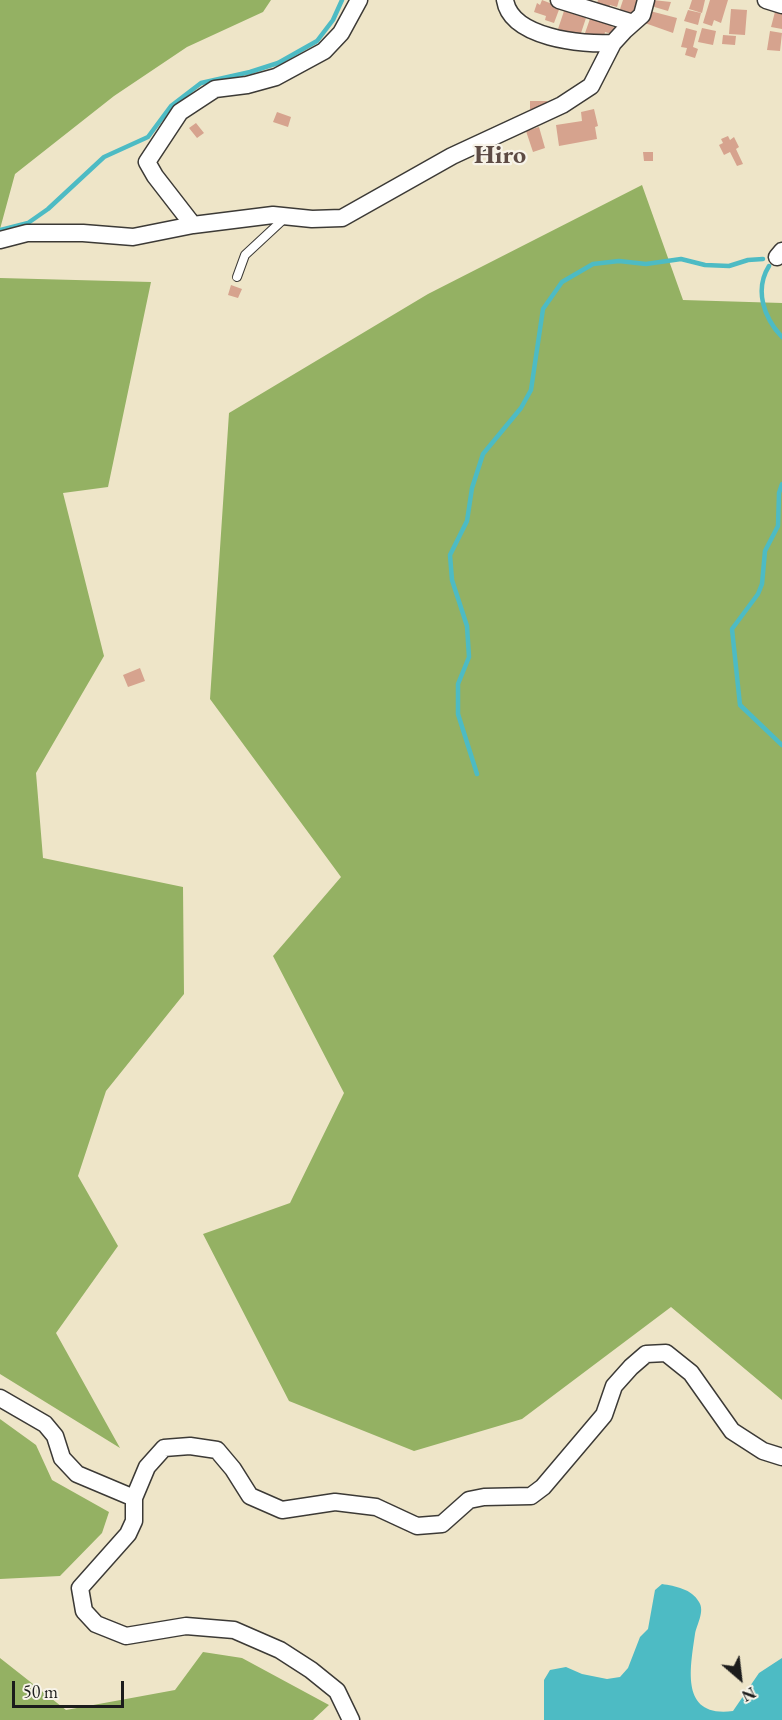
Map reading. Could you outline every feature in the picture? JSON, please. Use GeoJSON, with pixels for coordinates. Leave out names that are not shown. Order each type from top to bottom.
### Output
{"type":"FeatureCollection","features":[{"type":"Feature","properties":{"kind":"street"},"geometry":{"type":"LineString","coordinates":[[193,225],[147,162],[180,112],[215,89],[247,85],[276,77],[324,51],[340,33],[360,0]]}},
{"type":"Feature","properties":{"kind":"street"},"geometry":{"type":"LineString","coordinates":[[505,0],[506,8],[523,26],[578,43],[613,44]]}},
{"type":"Feature","properties":{"kind":"street"},"geometry":{"type":"LineString","coordinates":[[559,0],[633,22]]}},
{"type":"Feature","properties":{"kind":"street"},"geometry":{"type":"LineString","coordinates":[[0,240],[27,233],[83,233],[133,237],[246,217],[342,218],[452,156],[562,105],[591,86],[613,44],[642,15],[646,0]]}},
{"type":"Feature","properties":{"kind":"street"},"geometry":{"type":"LineString","coordinates":[[766,0],[782,5]]}},
{"type":"Feature","properties":{"kind":"street"},"geometry":{"type":"LineString","coordinates":[[351,1720],[337,1691],[311,1670],[279,1650],[234,1630],[186,1626],[126,1636],[96,1624],[84,1611],[80,1588],[128,1534],[134,1521],[134,1498],[147,1467],[164,1448],[190,1446],[217,1450],[233,1469],[250,1496],[282,1510],[335,1502],[375,1507],[417,1526],[442,1524],[469,1500],[484,1497],[531,1496],[543,1487],[604,1416],[614,1386],[631,1367],[646,1354],[666,1353],[691,1373],[732,1431],[763,1451],[782,1457]]}},
{"type":"Feature","properties":{"kind":"street"},"geometry":{"type":"LineString","coordinates":[[0,1398],[45,1424],[55,1436],[62,1458],[77,1474],[134,1498]]}},
{"type":"Feature","properties":{"kind":"lane"},"geometry":{"type":"LineString","coordinates":[[237,277],[245,255],[287,216]]}},
{"type":"Feature","properties":{"kind":"green space"},"geometry":{"type":"Polygon","coordinates":[[[0,0],[271,0],[263,12],[187,47],[114,96],[15,174],[0,229],[0,0]]]}},
{"type":"Feature","properties":{"kind":"green space"},"geometry":{"type":"Polygon","coordinates":[[[642,185],[683,300],[782,303],[782,1400],[671,1307],[522,1419],[414,1451],[289,1401],[203,1234],[290,1203],[344,1093],[273,956],[341,877],[210,699],[229,413],[428,294],[642,185]]]}},
{"type":"Feature","properties":{"kind":"green space"},"geometry":{"type":"Polygon","coordinates":[[[0,278],[151,282],[108,487],[63,493],[104,656],[36,773],[43,858],[183,887],[184,994],[106,1091],[78,1176],[118,1246],[56,1333],[120,1448],[0,1374],[0,278]]]}},
{"type":"Feature","properties":{"kind":"green space"},"geometry":{"type":"Polygon","coordinates":[[[0,1419],[36,1445],[52,1480],[109,1512],[102,1533],[60,1576],[0,1579],[0,1419]]]}},
{"type":"Feature","properties":{"kind":"green space"},"geometry":{"type":"Polygon","coordinates":[[[203,1652],[242,1658],[329,1705],[313,1720],[0,1720],[0,1658],[66,1710],[175,1690],[203,1652]]]}},
{"type":"Feature","properties":{"kind":"water"},"geometry":{"type":"Polygon","coordinates":[[[662,1584],[688,1591],[701,1606],[691,1662],[692,1688],[696,1699],[704,1707],[716,1711],[733,1711],[759,1673],[782,1658],[782,1720],[544,1720],[544,1680],[550,1670],[566,1667],[582,1674],[607,1679],[620,1677],[628,1668],[640,1637],[648,1629],[655,1590],[662,1584]]]}},
{"type":"Feature","properties":{"kind":"building"},"geometry":{"type":"Polygon","coordinates":[[[542,0],[560,7],[554,23],[545,20],[546,16],[534,12],[537,3],[540,5],[542,0]]]}},
{"type":"Feature","properties":{"kind":"building"},"geometry":{"type":"Polygon","coordinates":[[[598,0],[619,0],[617,7],[610,5],[609,9],[596,5],[598,0]]]}},
{"type":"Feature","properties":{"kind":"building"},"geometry":{"type":"Polygon","coordinates":[[[623,0],[638,0],[633,16],[619,12],[623,0]]]}},
{"type":"Feature","properties":{"kind":"building"},"geometry":{"type":"Polygon","coordinates":[[[653,0],[671,2],[668,11],[651,6],[653,0]]]}},
{"type":"Feature","properties":{"kind":"building"},"geometry":{"type":"Polygon","coordinates":[[[692,0],[705,0],[702,13],[689,9],[692,0]]]}},
{"type":"Feature","properties":{"kind":"building"},"geometry":{"type":"Polygon","coordinates":[[[710,0],[728,0],[721,23],[714,20],[712,26],[703,23],[710,0]]]}},
{"type":"Feature","properties":{"kind":"building"},"geometry":{"type":"Polygon","coordinates":[[[776,8],[782,9],[782,29],[771,27],[776,8]]]}},
{"type":"Feature","properties":{"kind":"building"},"geometry":{"type":"Polygon","coordinates":[[[731,9],[747,10],[745,35],[729,34],[731,9]]]}},
{"type":"Feature","properties":{"kind":"building"},"geometry":{"type":"Polygon","coordinates":[[[688,10],[701,13],[698,25],[684,21],[688,10]]]}},
{"type":"Feature","properties":{"kind":"building"},"geometry":{"type":"Polygon","coordinates":[[[564,11],[586,18],[580,36],[558,29],[564,11]]]}},
{"type":"Feature","properties":{"kind":"building"},"geometry":{"type":"Polygon","coordinates":[[[650,11],[677,18],[673,33],[642,22],[650,11]]]}},
{"type":"Feature","properties":{"kind":"building"},"geometry":{"type":"Polygon","coordinates":[[[592,13],[612,19],[611,26],[618,29],[615,35],[605,32],[604,37],[584,36],[592,13]]]}},
{"type":"Feature","properties":{"kind":"building"},"geometry":{"type":"Polygon","coordinates":[[[686,28],[697,31],[693,47],[698,49],[695,58],[685,55],[687,48],[681,47],[686,28]]]}},
{"type":"Feature","properties":{"kind":"building"},"geometry":{"type":"Polygon","coordinates":[[[702,28],[716,31],[713,45],[698,42],[702,28]]]}},
{"type":"Feature","properties":{"kind":"building"},"geometry":{"type":"Polygon","coordinates":[[[770,31],[782,33],[780,51],[767,50],[770,31]]]}},
{"type":"Feature","properties":{"kind":"building"},"geometry":{"type":"Polygon","coordinates":[[[723,35],[736,36],[735,45],[722,44],[723,35]]]}},
{"type":"Feature","properties":{"kind":"building"},"geometry":{"type":"Polygon","coordinates":[[[530,101],[547,101],[547,109],[530,109],[530,101]]]}},
{"type":"Feature","properties":{"kind":"building"},"geometry":{"type":"Polygon","coordinates":[[[594,109],[598,126],[595,127],[597,139],[559,146],[556,125],[582,121],[581,112],[594,109]]]}},
{"type":"Feature","properties":{"kind":"building"},"geometry":{"type":"Polygon","coordinates":[[[277,112],[291,117],[288,127],[273,122],[277,112]]]}},
{"type":"Feature","properties":{"kind":"building"},"geometry":{"type":"Polygon","coordinates":[[[196,123],[204,133],[197,138],[189,128],[196,123]]]}},
{"type":"Feature","properties":{"kind":"building"},"geometry":{"type":"Polygon","coordinates":[[[539,127],[545,148],[533,152],[526,131],[539,127]]]}},
{"type":"Feature","properties":{"kind":"building"},"geometry":{"type":"Polygon","coordinates":[[[728,136],[730,140],[734,137],[739,147],[736,149],[743,164],[737,166],[730,152],[724,155],[719,145],[723,143],[721,139],[728,136]]]}},
{"type":"Feature","properties":{"kind":"building"},"geometry":{"type":"Polygon","coordinates":[[[643,152],[653,152],[653,161],[644,161],[643,152]]]}},
{"type":"Feature","properties":{"kind":"building"},"geometry":{"type":"Polygon","coordinates":[[[231,285],[242,289],[238,298],[228,295],[231,285]]]}},
{"type":"Feature","properties":{"kind":"building"},"geometry":{"type":"Polygon","coordinates":[[[140,668],[145,681],[128,687],[123,675],[140,668]]]}},
{"type":"Feature","properties":{"kind":"waterway"},"geometry":{"type":"LineString","coordinates":[[0,230],[28,223],[48,209],[104,157],[148,137],[171,106],[201,83],[278,63],[317,41],[333,20],[342,0]]}},
{"type":"Feature","properties":{"kind":"waterway"},"geometry":{"type":"LineString","coordinates":[[477,774],[458,714],[458,684],[469,657],[467,626],[452,580],[450,555],[467,521],[472,488],[483,454],[521,408],[531,390],[543,309],[562,282],[593,264],[619,261],[646,264],[681,259],[705,265],[729,266],[748,260],[763,259]]}},
{"type":"Feature","properties":{"kind":"waterway"},"geometry":{"type":"LineString","coordinates":[[769,266],[762,285],[763,303],[770,321],[782,337]]}},
{"type":"Feature","properties":{"kind":"waterway"},"geometry":{"type":"LineString","coordinates":[[782,484],[779,493],[778,526],[765,551],[762,584],[758,594],[732,629],[740,705],[782,745]]}},
{"type":"Feature","properties":{"kind":"district","name":"Hiro"},"geometry":{"type":"Point","coordinates":[500,156]}}]}
